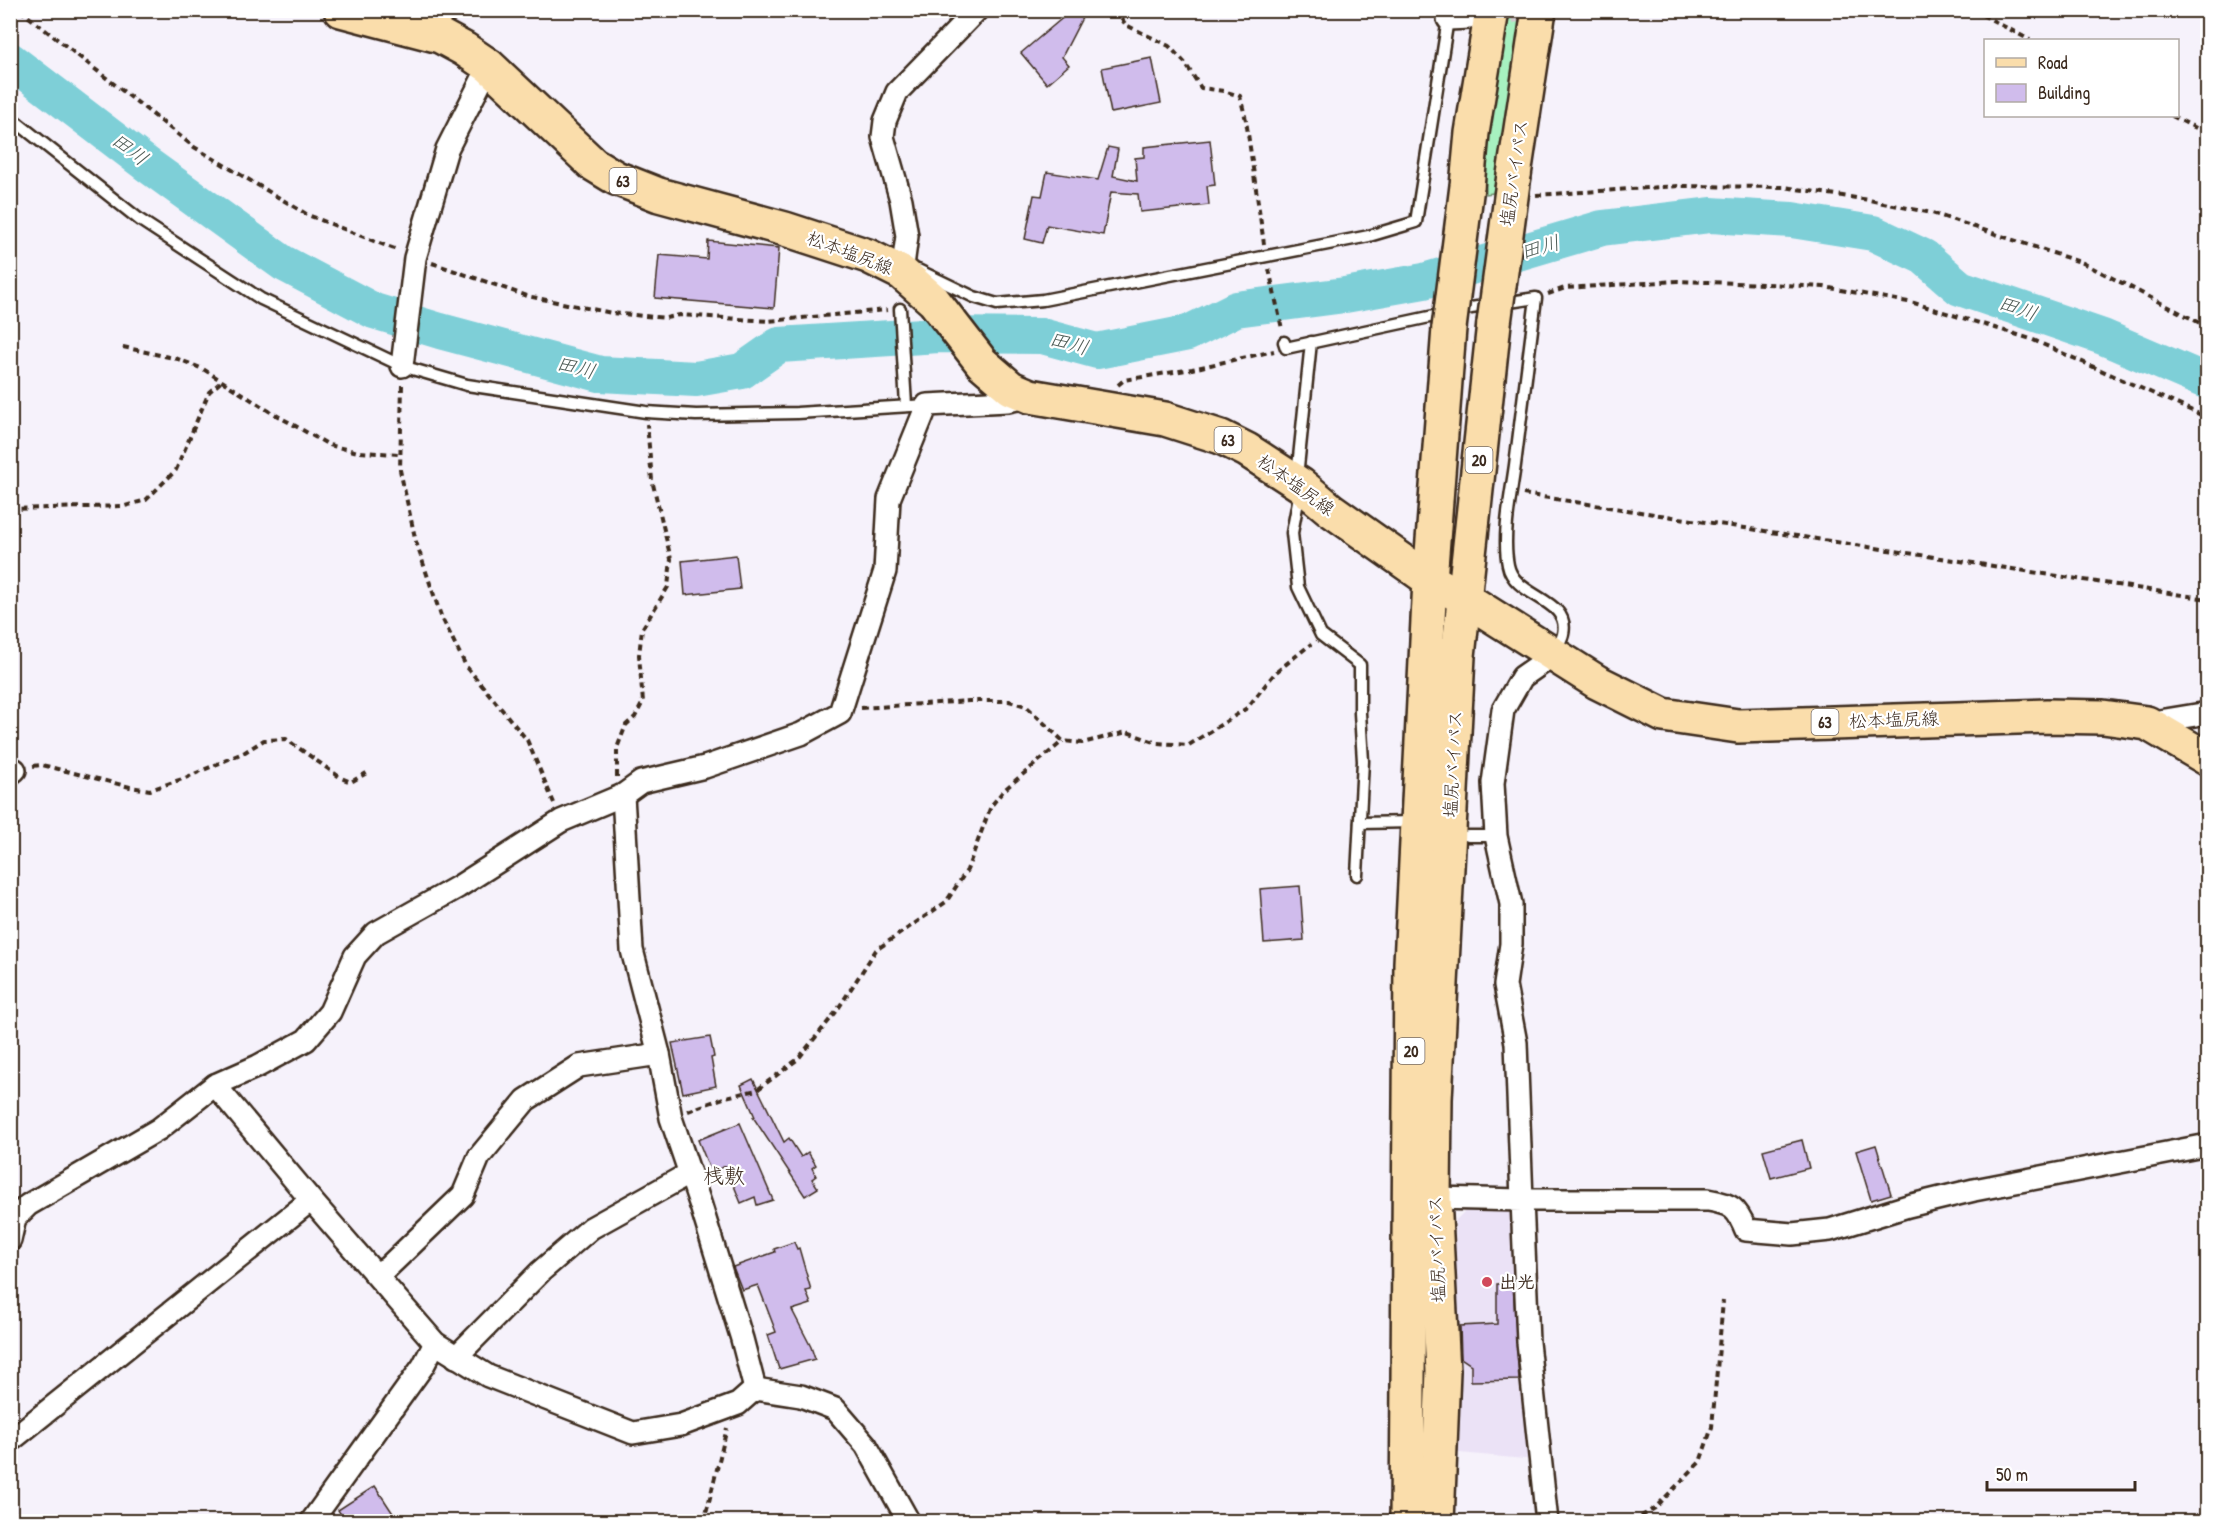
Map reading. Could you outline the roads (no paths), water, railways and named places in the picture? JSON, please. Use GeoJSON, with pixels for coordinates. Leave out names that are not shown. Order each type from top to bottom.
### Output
{"type":"FeatureCollection","features":[{"type":"Feature","properties":{"kind":"main road","name":"松本塩尻線"},"geometry":{"type":"LineString","coordinates":[[341,10],[439,23],[489,66],[593,164],[616,178],[659,195],[785,229],[903,268],[934,301],[982,363],[1011,388],[1030,396],[1165,419],[1221,437],[1247,450],[1295,481],[1331,510],[1430,580],[1464,598],[1597,682],[1663,715],[1738,726],[2047,716],[2103,717],[2147,723],[2208,759]]}},
{"type":"Feature","properties":{"kind":"main road","name":"塩尻バイパス"},"geometry":{"type":"LineString","coordinates":[[1437,1521],[1443,1371],[1434,1198],[1435,1099],[1458,656],[1494,322],[1520,186],[1539,10]]}},
{"type":"Feature","properties":{"kind":"main road","name":"塩尻バイパス"},"geometry":{"type":"LineString","coordinates":[[1407,1521],[1411,963],[1430,580],[1449,328],[1467,186],[1481,14]]}},
{"type":"Feature","properties":{"kind":"street"},"geometry":{"type":"LineString","coordinates":[[903,268],[907,236],[901,200],[883,136],[885,121],[897,92],[977,10]]}},
{"type":"Feature","properties":{"kind":"street"},"geometry":{"type":"LineString","coordinates":[[1448,19],[1481,14]]}},
{"type":"Feature","properties":{"kind":"street"},"geometry":{"type":"LineString","coordinates":[[403,359],[415,261],[447,148],[489,66]]}},
{"type":"Feature","properties":{"kind":"street"},"geometry":{"type":"LineString","coordinates":[[10,1240],[15,1218],[28,1205],[159,1129],[215,1085],[258,1066],[306,1040],[330,1012],[355,956],[376,933],[458,886],[561,821],[620,796],[640,782],[705,767],[801,734],[840,713],[885,571],[889,499],[927,405],[1008,401],[1030,396]]}},
{"type":"Feature","properties":{"kind":"street"},"geometry":{"type":"LineString","coordinates":[[1547,1521],[1528,1342],[1516,1043],[1505,985],[1511,944],[1510,904],[1496,836],[1493,783],[1503,711],[1522,677],[1555,654]]}},
{"type":"Feature","properties":{"kind":"street"},"geometry":{"type":"LineString","coordinates":[[2147,723],[2208,713]]}},
{"type":"Feature","properties":{"kind":"street"},"geometry":{"type":"LineString","coordinates":[[620,796],[632,950],[659,1054],[671,1118],[739,1328],[755,1389]]}},
{"type":"Feature","properties":{"kind":"street"},"geometry":{"type":"LineString","coordinates":[[376,1273],[387,1268],[463,1195],[479,1157],[526,1100],[579,1066],[659,1054]]}},
{"type":"Feature","properties":{"kind":"street"},"geometry":{"type":"LineString","coordinates":[[215,1085],[435,1343],[488,1376],[633,1433],[681,1425],[738,1404],[755,1389]]}},
{"type":"Feature","properties":{"kind":"street"},"geometry":{"type":"LineString","coordinates":[[1434,1198],[1708,1200],[1725,1203],[1739,1212],[1746,1230],[1792,1234],[1830,1230],[1908,1206],[1974,1190],[2208,1145]]}},
{"type":"Feature","properties":{"kind":"street"},"geometry":{"type":"LineString","coordinates":[[456,1357],[541,1271],[591,1228],[690,1173]]}},
{"type":"Feature","properties":{"kind":"street"},"geometry":{"type":"LineString","coordinates":[[10,1441],[311,1200]]}},
{"type":"Feature","properties":{"kind":"street"},"geometry":{"type":"LineString","coordinates":[[311,1521],[423,1366],[435,1343]]}},
{"type":"Feature","properties":{"kind":"street"},"geometry":{"type":"LineString","coordinates":[[755,1389],[801,1396],[835,1409],[866,1444],[909,1521]]}},
{"type":"Feature","properties":{"kind":"lane"},"geometry":{"type":"LineString","coordinates":[[903,268],[997,304],[1043,300],[1369,236],[1416,222],[1448,19]]}},
{"type":"Feature","properties":{"kind":"lane"},"geometry":{"type":"LineString","coordinates":[[10,117],[140,220],[261,299],[466,385],[696,416],[797,412],[905,401],[927,405]]}},
{"type":"Feature","properties":{"kind":"lane"},"geometry":{"type":"LineString","coordinates":[[1285,345],[1311,342],[1471,308],[1536,298],[1511,492],[1506,553],[1510,575],[1532,594],[1554,606],[1563,618],[1563,633],[1555,654]]}},
{"type":"Feature","properties":{"kind":"lane"},"geometry":{"type":"LineString","coordinates":[[900,313],[905,401]]}},
{"type":"Feature","properties":{"kind":"lane"},"geometry":{"type":"LineString","coordinates":[[1311,342],[1295,481],[1292,533],[1298,587],[1321,635],[1360,665],[1363,761],[1357,875]]}},
{"type":"Feature","properties":{"kind":"lane"},"geometry":{"type":"LineString","coordinates":[[1360,823],[1419,822]]}},
{"type":"Feature","properties":{"kind":"lane"},"geometry":{"type":"LineString","coordinates":[[1468,836],[1496,836]]}},
{"type":"Feature","properties":{"kind":"waterway","name":"田川"},"geometry":{"type":"LineString","coordinates":[[10,60],[149,166],[283,263],[374,311],[600,374],[696,379],[742,371],[779,345],[939,335],[1042,336],[1097,351],[1188,333],[1236,309],[1345,295],[1424,281],[1602,228],[1711,215],[1792,220],[1873,233],[1924,257],[1960,288],[2103,337],[2208,382]]}},
{"type":"Feature","properties":{"kind":"tunnel"},"geometry":{"type":"LineString","coordinates":[[1480,17],[1530,10]]}},
{"type":"Feature","properties":{"kind":"place","name":"出光"},"geometry":{"type":"Point","coordinates":[1487,1282]}},
{"type":"Feature","properties":{"kind":"district","name":"桟敷"},"geometry":{"type":"Point","coordinates":[724,1176]}}]}
